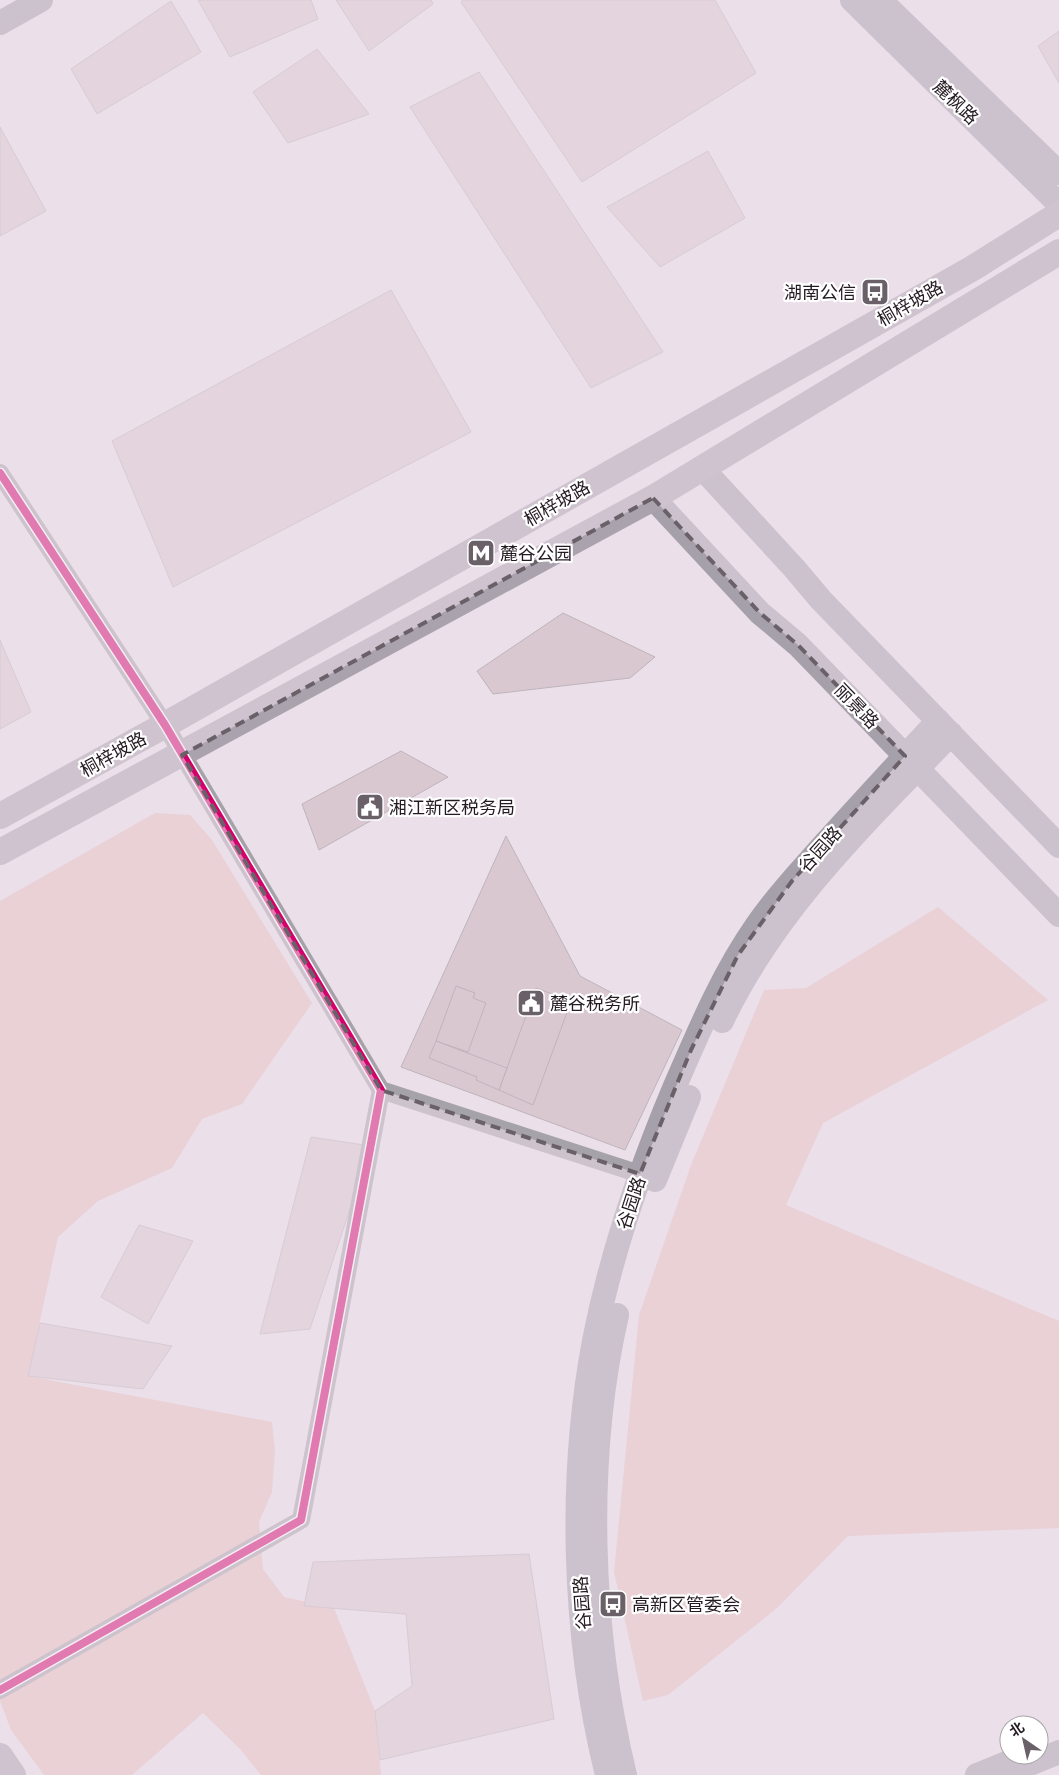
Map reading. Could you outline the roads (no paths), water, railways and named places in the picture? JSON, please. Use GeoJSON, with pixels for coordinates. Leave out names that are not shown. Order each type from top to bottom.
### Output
{"type":"FeatureCollection","features":[{"type":"Feature","properties":{"kind":"main road"},"geometry":{"type":"LineString","coordinates":[[0,5],[8,0]]}},
{"type":"Feature","properties":{"kind":"main road"},"geometry":{"type":"LineString","coordinates":[[0,23],[42,0]]}},
{"type":"Feature","properties":{"kind":"main road","name":"麓枫路"},"geometry":{"type":"LineString","coordinates":[[852,0],[1059,204]]}},
{"type":"Feature","properties":{"kind":"main road"},"geometry":{"type":"LineString","coordinates":[[880,0],[1059,173]]}},
{"type":"Feature","properties":{"kind":"main road","name":"桐梓坡路"},"geometry":{"type":"LineString","coordinates":[[0,816],[165,725],[973,268],[1059,214]]}},
{"type":"Feature","properties":{"kind":"main road","name":"桐梓坡路"},"geometry":{"type":"LineString","coordinates":[[0,852],[654,498],[1059,252]]}},
{"type":"Feature","properties":{"kind":"main road"},"geometry":{"type":"LineString","coordinates":[[703,469],[794,568],[820,600],[1059,846]]}},
{"type":"Feature","properties":{"kind":"main road","name":"丽景路"},"geometry":{"type":"LineString","coordinates":[[654,498],[760,612],[798,645],[1059,914]]}},
{"type":"Feature","properties":{"kind":"main road","name":"谷园路"},"geometry":{"type":"LineString","coordinates":[[607,1775],[591,1699],[580,1598],[581,1466],[586,1400],[594,1342],[617,1248],[640,1174],[691,1050],[718,992],[758,924],[792,881],[944,727]]}},
{"type":"Feature","properties":{"kind":"main road","name":"谷园路"},"geometry":{"type":"LineString","coordinates":[[625,1775],[602,1647],[597,1600],[595,1533],[603,1400],[611,1342],[632,1254],[648,1198],[669,1144],[732,999],[772,935],[911,762]]}},
{"type":"Feature","properties":{"kind":"main road"},"geometry":{"type":"LineString","coordinates":[[1003,1775],[1059,1752]]}},
{"type":"Feature","properties":{"kind":"main road"},"geometry":{"type":"LineString","coordinates":[[0,1756],[13,1775]]}},
{"type":"Feature","properties":{"kind":"main road"},"geometry":{"type":"LineString","coordinates":[[977,1775],[1002,1765]]}},
{"type":"Feature","properties":{"kind":"street"},"geometry":{"type":"LineString","coordinates":[[0,473],[165,725],[381,1090],[301,1520],[0,1690]]}},
{"type":"Feature","properties":{"kind":"street"},"geometry":{"type":"LineString","coordinates":[[381,1090],[640,1174]]}},
{"type":"Feature","properties":{"kind":"place","name":"湖南公信"},"geometry":{"type":"Point","coordinates":[875,292]}},
{"type":"Feature","properties":{"kind":"place","name":"麓谷公园"},"geometry":{"type":"Point","coordinates":[481,553]}},
{"type":"Feature","properties":{"kind":"place","name":"湘江新区税务局"},"geometry":{"type":"Point","coordinates":[370,807]}},
{"type":"Feature","properties":{"kind":"place","name":"麓谷税务所"},"geometry":{"type":"Point","coordinates":[531,1003]}},
{"type":"Feature","properties":{"kind":"place","name":"高新区管委会"},"geometry":{"type":"Point","coordinates":[613,1604]}}]}
